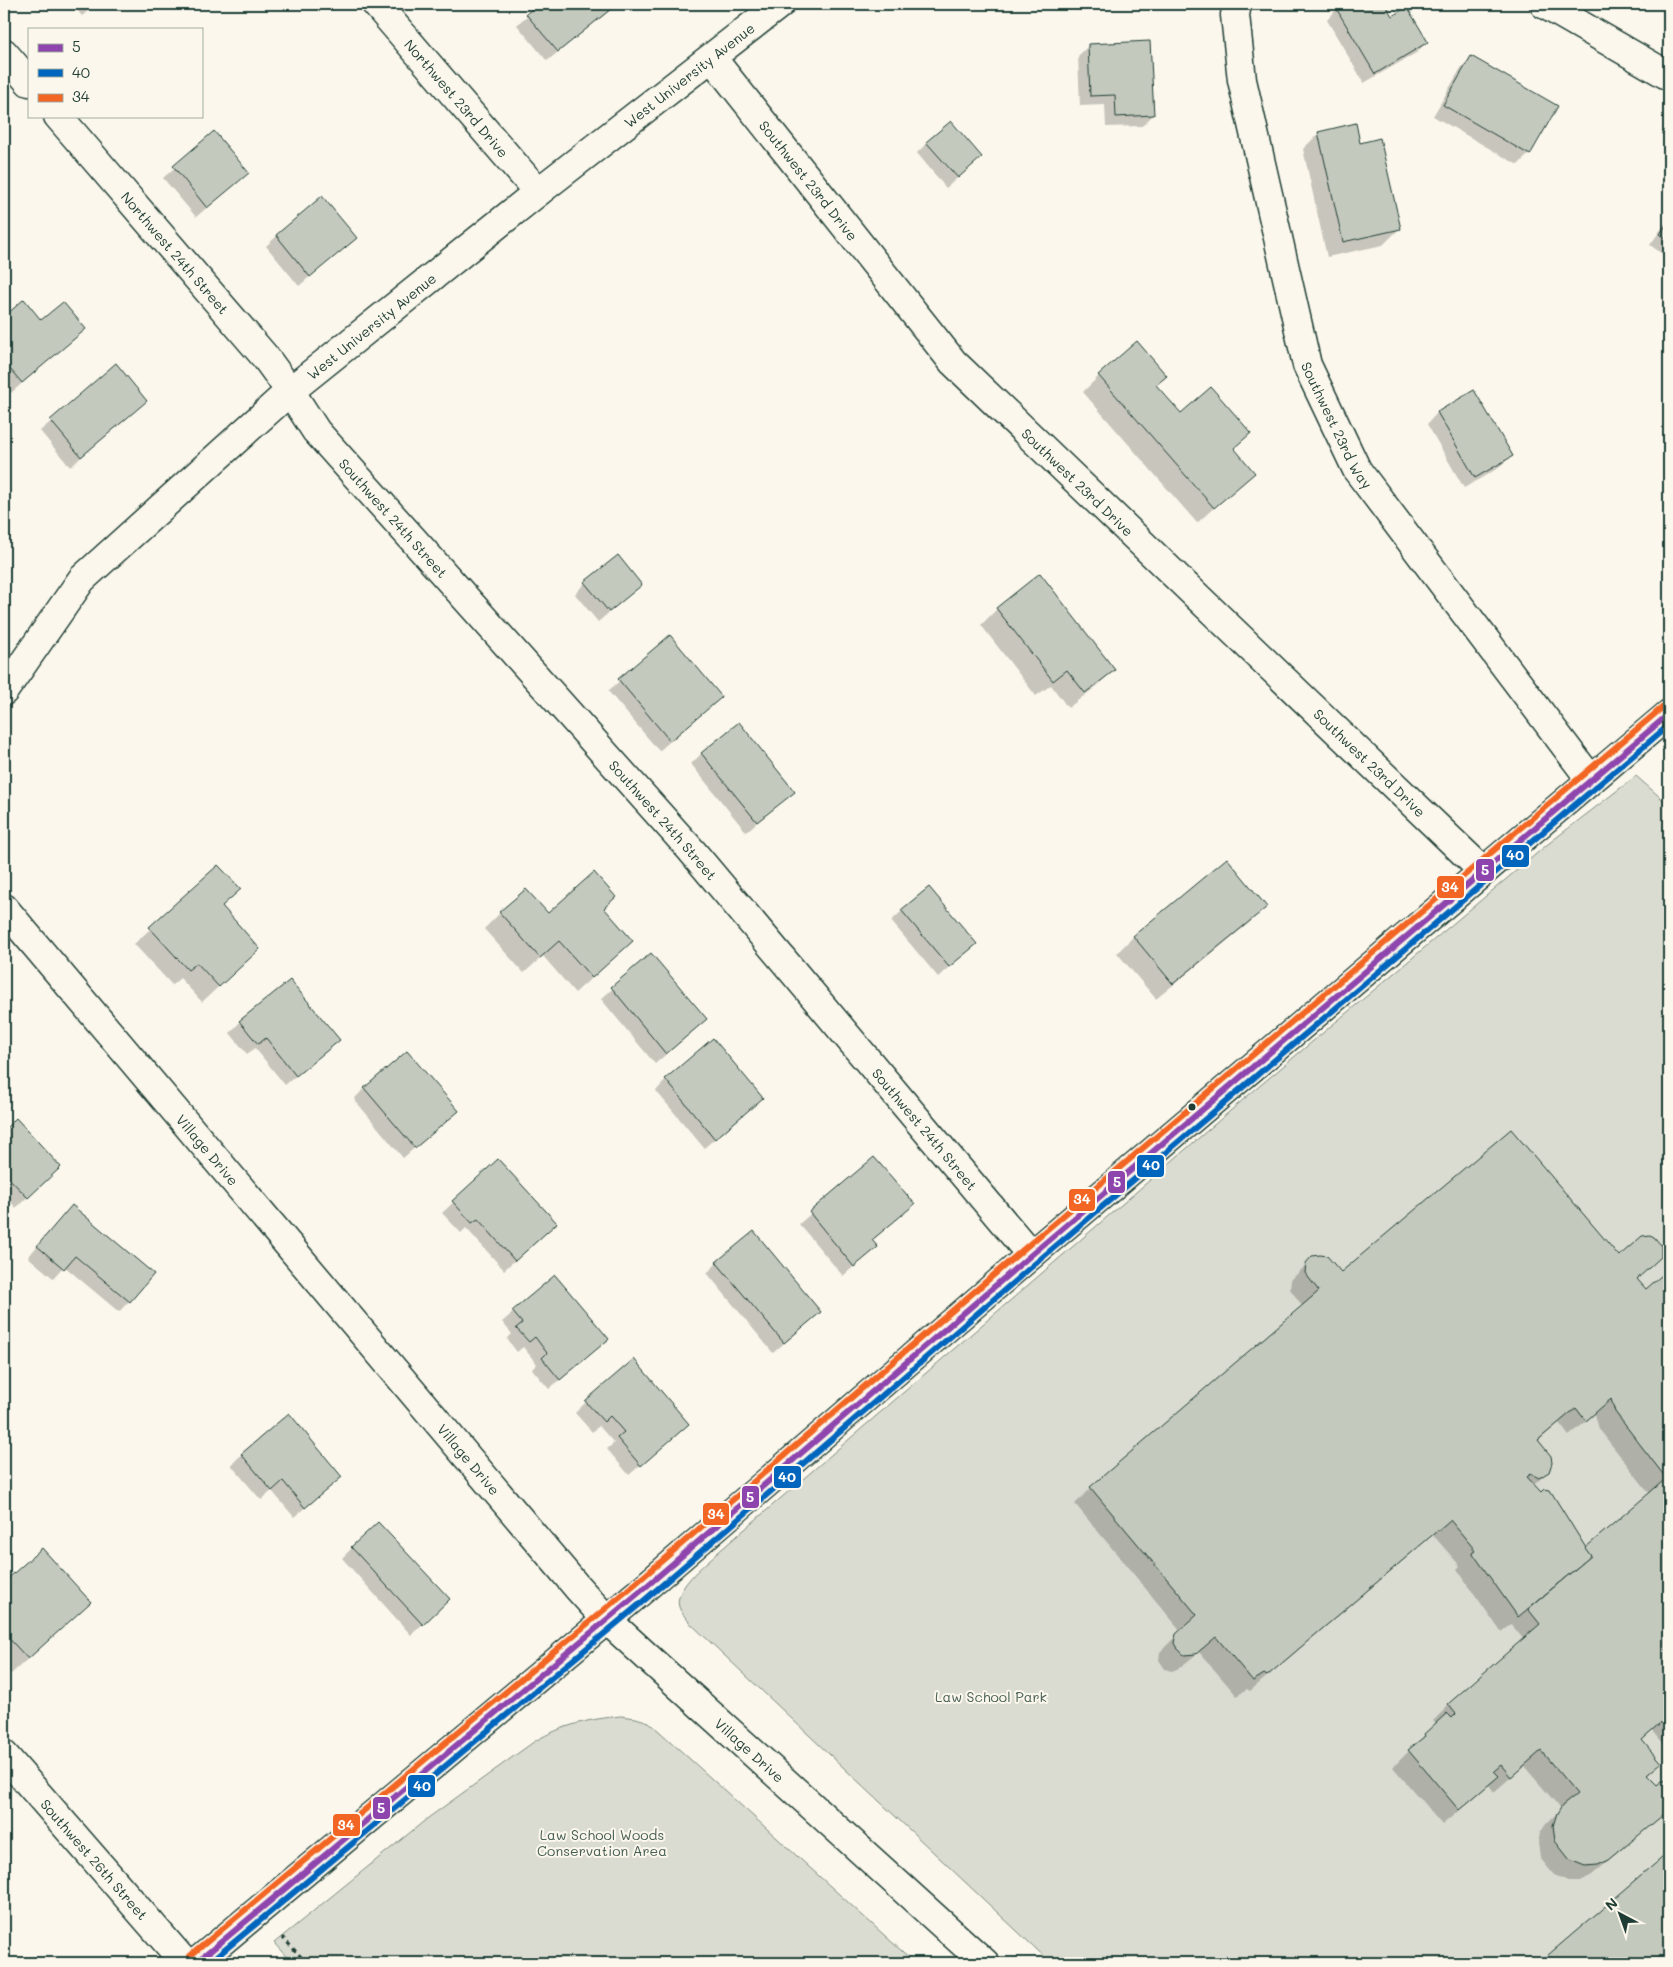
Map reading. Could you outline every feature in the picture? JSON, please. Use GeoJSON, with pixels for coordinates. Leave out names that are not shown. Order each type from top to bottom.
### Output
{"type":"FeatureCollection","features":[{"type":"Feature","properties":{"kind":"street","name":"Northwest 23rd Drive"},"geometry":{"type":"LineString","coordinates":[[376,4],[538,192]]}},
{"type":"Feature","properties":{"kind":"street","name":"West University Avenue"},"geometry":{"type":"LineString","coordinates":[[4,691],[82,579],[290,391],[538,192],[780,4]]}},
{"type":"Feature","properties":{"kind":"street","name":"Southwest 23rd Way"},"geometry":{"type":"LineString","coordinates":[[1237,4],[1235,15],[1242,80],[1307,364],[1357,470],[1591,780]]}},
{"type":"Feature","properties":{"kind":"street"},"geometry":{"type":"LineString","coordinates":[[1544,4],[1669,76]]}},
{"type":"Feature","properties":{"kind":"street"},"geometry":{"type":"LineString","coordinates":[[4,53],[28,81]]}},
{"type":"Feature","properties":{"kind":"street","name":"Southwest 23rd Drive"},"geometry":{"type":"LineString","coordinates":[[712,58],[953,362],[1483,871]]}},
{"type":"Feature","properties":{"kind":"street","name":"Northwest 24th Street"},"geometry":{"type":"LineString","coordinates":[[60,118],[266,358],[290,391]]}},
{"type":"Feature","properties":{"kind":"street","name":"Southwest 24th Street"},"geometry":{"type":"LineString","coordinates":[[290,391],[316,431],[691,850],[1031,1254]]}},
{"type":"Feature","properties":{"kind":"street"},"geometry":{"type":"LineString","coordinates":[[196,1963],[641,1591],[1031,1254],[1669,714]]}},
{"type":"Feature","properties":{"kind":"street","name":"Village Drive"},"geometry":{"type":"LineString","coordinates":[[4,908],[606,1619],[984,1963]]}},
{"type":"Feature","properties":{"kind":"street","name":"Southwest 26th Street"},"geometry":{"type":"LineString","coordinates":[[4,1755],[185,1963]]}},
{"type":"Feature","properties":{"kind":"path"},"geometry":{"type":"LineString","coordinates":[[282,1938],[307,1963]]}},
{"type":"Feature","properties":{"kind":"green space","name":"Law School Park"},"geometry":{"type":"Polygon","coordinates":[[[1636,776],[1669,805],[1669,1963],[1051,1963],[690,1623],[679,1607],[678,1600],[681,1593],[685,1585],[698,1570],[716,1554],[1244,1099],[1548,844],[1636,776]]]}},
{"type":"Feature","properties":{"kind":"green space","name":"Law School Woods Conservation Area"},"geometry":{"type":"Polygon","coordinates":[[[621,1716],[649,1722],[915,1963],[292,1963],[274,1943],[428,1818],[535,1741],[576,1724],[621,1716]]]}},
{"type":"Feature","properties":{"kind":"building"},"geometry":{"type":"Polygon","coordinates":[[[538,4],[617,4],[558,52],[526,14],[538,4]]]}},
{"type":"Feature","properties":{"kind":"building"},"geometry":{"type":"Polygon","coordinates":[[[1344,4],[1385,4],[1392,16],[1407,7],[1428,42],[1375,74],[1336,8],[1344,4]]]}},
{"type":"Feature","properties":{"kind":"building"},"geometry":{"type":"Polygon","coordinates":[[[1150,41],[1154,115],[1116,117],[1115,95],[1090,96],[1088,44],[1150,41]]]}},
{"type":"Feature","properties":{"kind":"building"},"geometry":{"type":"Polygon","coordinates":[[[1471,56],[1558,106],[1530,155],[1443,105],[1471,56]]]}},
{"type":"Feature","properties":{"kind":"building"},"geometry":{"type":"Polygon","coordinates":[[[951,121],[982,157],[958,178],[926,142],[951,121]]]}},
{"type":"Feature","properties":{"kind":"building"},"geometry":{"type":"Polygon","coordinates":[[[1356,123],[1360,143],[1380,138],[1401,229],[1343,242],[1318,132],[1356,123]]]}},
{"type":"Feature","properties":{"kind":"building"},"geometry":{"type":"Polygon","coordinates":[[[214,131],[249,173],[207,208],[173,166],[214,131]]]}},
{"type":"Feature","properties":{"kind":"building"},"geometry":{"type":"Polygon","coordinates":[[[322,196],[357,238],[310,277],[276,235],[322,196]]]}},
{"type":"Feature","properties":{"kind":"building"},"geometry":{"type":"Polygon","coordinates":[[[1669,221],[1669,241],[1660,234],[1669,221]]]}},
{"type":"Feature","properties":{"kind":"building"},"geometry":{"type":"Polygon","coordinates":[[[24,299],[41,320],[63,302],[86,329],[22,383],[4,362],[4,317],[24,299]]]}},
{"type":"Feature","properties":{"kind":"building"},"geometry":{"type":"Polygon","coordinates":[[[1137,341],[1167,376],[1156,385],[1181,413],[1211,387],[1251,433],[1234,448],[1255,473],[1214,508],[1098,375],[1137,341]]]}},
{"type":"Feature","properties":{"kind":"building"},"geometry":{"type":"Polygon","coordinates":[[[116,363],[147,401],[81,457],[50,420],[116,363]]]}},
{"type":"Feature","properties":{"kind":"building"},"geometry":{"type":"Polygon","coordinates":[[[1474,390],[1513,456],[1475,478],[1437,412],[1474,390]]]}},
{"type":"Feature","properties":{"kind":"building"},"geometry":{"type":"Polygon","coordinates":[[[618,555],[642,585],[609,612],[584,582],[618,555]]]}},
{"type":"Feature","properties":{"kind":"building"},"geometry":{"type":"Polygon","coordinates":[[[1040,573],[1115,670],[1085,693],[1067,670],[1053,681],[996,608],[1040,573]]]}},
{"type":"Feature","properties":{"kind":"building"},"geometry":{"type":"Polygon","coordinates":[[[670,635],[722,697],[670,741],[618,679],[670,635]]]}},
{"type":"Feature","properties":{"kind":"building"},"geometry":{"type":"Polygon","coordinates":[[[739,722],[795,792],[757,822],[701,753],[739,722]]]}},
{"type":"Feature","properties":{"kind":"building"},"geometry":{"type":"Polygon","coordinates":[[[1227,858],[1267,907],[1173,984],[1133,936],[1227,858]]]}},
{"type":"Feature","properties":{"kind":"building"},"geometry":{"type":"Polygon","coordinates":[[[218,865],[241,889],[222,906],[260,949],[219,987],[197,963],[188,970],[149,927],[218,865]]]}},
{"type":"Feature","properties":{"kind":"building"},"geometry":{"type":"Polygon","coordinates":[[[594,872],[616,897],[604,908],[633,941],[592,978],[559,941],[540,958],[499,912],[526,889],[548,913],[594,872]]]}},
{"type":"Feature","properties":{"kind":"building"},"geometry":{"type":"Polygon","coordinates":[[[929,887],[977,944],[949,967],[901,910],[929,887]]]}},
{"type":"Feature","properties":{"kind":"building"},"geometry":{"type":"Polygon","coordinates":[[[651,953],[707,1019],[666,1054],[611,987],[651,953]]]}},
{"type":"Feature","properties":{"kind":"building"},"geometry":{"type":"Polygon","coordinates":[[[290,980],[340,1040],[296,1076],[266,1038],[258,1044],[239,1021],[290,980]]]}},
{"type":"Feature","properties":{"kind":"building"},"geometry":{"type":"Polygon","coordinates":[[[713,1038],[763,1098],[715,1139],[665,1079],[713,1038]]]}},
{"type":"Feature","properties":{"kind":"building"},"geometry":{"type":"Polygon","coordinates":[[[407,1051],[459,1111],[415,1148],[364,1088],[407,1051]]]}},
{"type":"Feature","properties":{"kind":"building"},"geometry":{"type":"Polygon","coordinates":[[[16,1118],[61,1167],[28,1198],[4,1173],[4,1130],[16,1118]]]}},
{"type":"Feature","properties":{"kind":"building"},"geometry":{"type":"Polygon","coordinates":[[[1511,1129],[1619,1256],[1642,1236],[1650,1235],[1661,1245],[1661,1257],[1637,1279],[1646,1289],[1669,1269],[1669,1476],[1666,1478],[1615,1412],[1611,1399],[1586,1421],[1576,1408],[1538,1440],[1551,1456],[1552,1463],[1549,1472],[1539,1478],[1531,1474],[1527,1477],[1541,1492],[1544,1489],[1550,1490],[1591,1556],[1518,1617],[1472,1552],[1475,1550],[1450,1520],[1267,1676],[1264,1674],[1253,1681],[1216,1637],[1196,1654],[1184,1655],[1174,1643],[1176,1634],[1197,1615],[1090,1487],[1319,1291],[1305,1273],[1306,1263],[1312,1256],[1327,1256],[1341,1272],[1511,1129]]]}},
{"type":"Feature","properties":{"kind":"building"},"geometry":{"type":"Polygon","coordinates":[[[874,1157],[915,1204],[872,1240],[878,1247],[854,1267],[809,1212],[874,1157]]]}},
{"type":"Feature","properties":{"kind":"building"},"geometry":{"type":"Polygon","coordinates":[[[498,1159],[557,1223],[515,1261],[478,1219],[472,1223],[452,1201],[498,1159]]]}},
{"type":"Feature","properties":{"kind":"building"},"geometry":{"type":"Polygon","coordinates":[[[72,1205],[154,1274],[130,1302],[75,1256],[64,1269],[37,1246],[72,1205]]]}},
{"type":"Feature","properties":{"kind":"building"},"geometry":{"type":"Polygon","coordinates":[[[754,1231],[821,1312],[784,1343],[716,1262],[754,1231]]]}},
{"type":"Feature","properties":{"kind":"building"},"geometry":{"type":"Polygon","coordinates":[[[555,1275],[609,1339],[560,1380],[542,1358],[547,1353],[535,1337],[529,1342],[516,1328],[522,1323],[512,1311],[555,1275]]]}},
{"type":"Feature","properties":{"kind":"building"},"geometry":{"type":"Polygon","coordinates":[[[634,1359],[689,1424],[641,1466],[617,1438],[624,1432],[610,1416],[604,1422],[585,1401],[634,1359]]]}},
{"type":"Feature","properties":{"kind":"building"},"geometry":{"type":"Polygon","coordinates":[[[289,1413],[342,1477],[305,1508],[283,1481],[272,1491],[241,1454],[289,1413]]]}},
{"type":"Feature","properties":{"kind":"building"},"geometry":{"type":"Polygon","coordinates":[[[1669,1476],[1669,1716],[1642,1740],[1661,1763],[1647,1775],[1657,1785],[1664,1779],[1669,1785],[1669,1810],[1609,1860],[1598,1865],[1585,1866],[1570,1860],[1555,1841],[1553,1826],[1556,1816],[1562,1806],[1577,1794],[1541,1751],[1511,1777],[1501,1765],[1494,1771],[1499,1776],[1459,1810],[1408,1750],[1425,1736],[1424,1734],[1447,1713],[1452,1718],[1456,1714],[1448,1704],[1540,1624],[1528,1609],[1591,1556],[1585,1548],[1669,1476]]]}},
{"type":"Feature","properties":{"kind":"building"},"geometry":{"type":"Polygon","coordinates":[[[378,1522],[450,1599],[423,1625],[351,1547],[378,1522]]]}},
{"type":"Feature","properties":{"kind":"building"},"geometry":{"type":"Polygon","coordinates":[[[42,1548],[91,1602],[28,1659],[4,1633],[4,1582],[42,1548]]]}},
{"type":"Feature","properties":{"kind":"building"},"geometry":{"type":"Polygon","coordinates":[[[1669,1852],[1669,1963],[1544,1963],[1541,1961],[1669,1852]]]}},
{"type":"Feature","properties":{"kind":"transit line","name":"34"},"geometry":{"type":"LineString","coordinates":[[190,1956],[635,1584],[1025,1248],[1663,707]]}},
{"type":"Feature","properties":{"kind":"transit line","name":"5"},"geometry":{"type":"LineString","coordinates":[[196,1963],[641,1591],[1031,1255],[1669,714]]}},
{"type":"Feature","properties":{"kind":"transit line","name":"40"},"geometry":{"type":"LineString","coordinates":[[209,1963],[647,1598],[1037,1262],[1669,725]]}}]}
